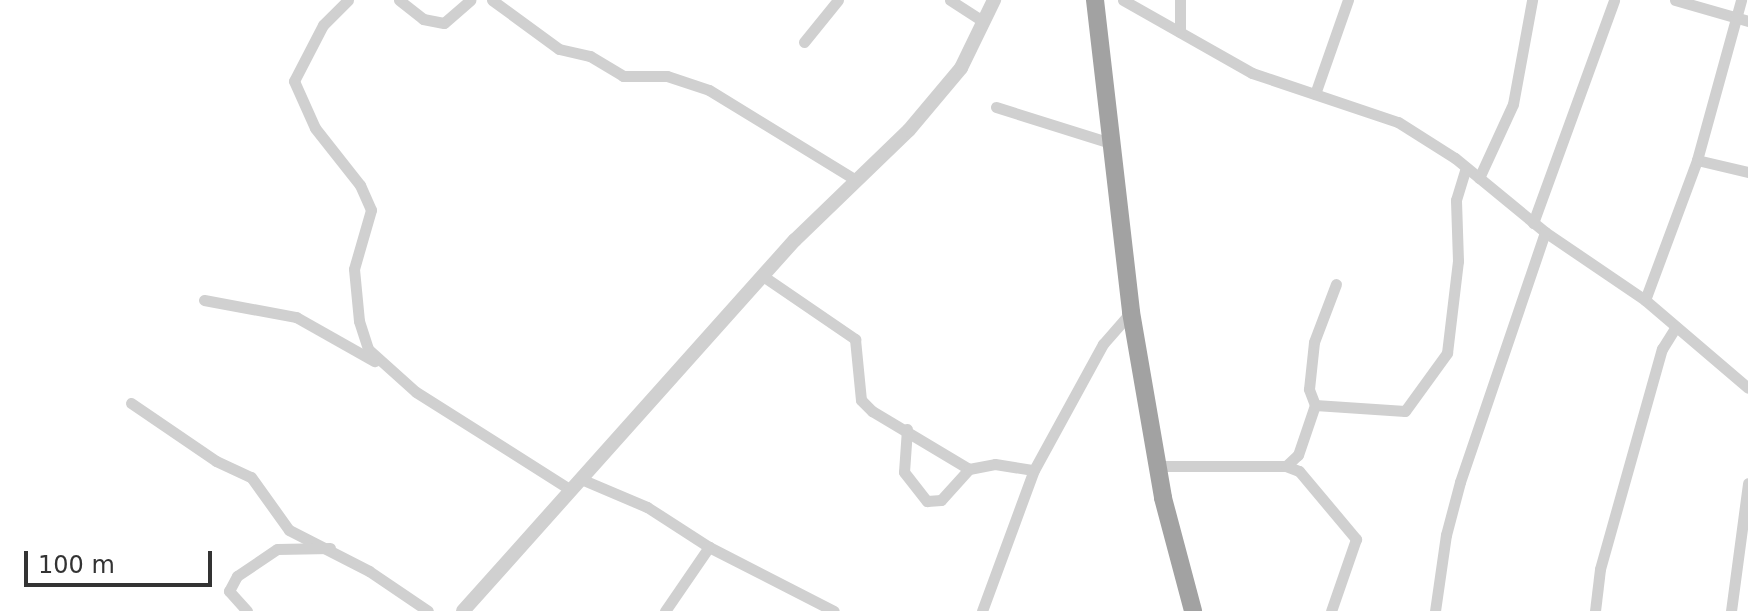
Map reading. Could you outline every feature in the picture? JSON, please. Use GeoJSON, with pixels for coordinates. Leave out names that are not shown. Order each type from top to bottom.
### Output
{"type":"FeatureCollection","features":[{"type":"Feature","properties":{"kind":"highway"},"geometry":{"type":"LineString","coordinates":[[1095,0],[1131,312],[1157,466],[1193,611]]}},
{"type":"Feature","properties":{"kind":"street"},"geometry":{"type":"LineString","coordinates":[[348,0],[323,25],[294,81],[315,128],[360,185],[371,210],[354,269],[354,288],[368,349],[381,365]]}},
{"type":"Feature","properties":{"kind":"street"},"geometry":{"type":"LineString","coordinates":[[399,0],[423,19],[444,23],[470,0]]}},
{"type":"Feature","properties":{"kind":"street"},"geometry":{"type":"LineString","coordinates":[[492,0],[559,49],[590,56],[623,76],[667,76],[709,90],[856,180]]}},
{"type":"Feature","properties":{"kind":"street"},"geometry":{"type":"LineString","coordinates":[[804,42],[838,0]]}},
{"type":"Feature","properties":{"kind":"street"},"geometry":{"type":"LineString","coordinates":[[950,0],[984,22]]}},
{"type":"Feature","properties":{"kind":"street"},"geometry":{"type":"LineString","coordinates":[[463,611],[763,276],[909,130],[961,68],[994,0]]}},
{"type":"Feature","properties":{"kind":"street"},"geometry":{"type":"LineString","coordinates":[[1123,0],[1252,73],[1398,122],[1466,167],[1545,232],[1645,300],[1748,388]]}},
{"type":"Feature","properties":{"kind":"street"},"geometry":{"type":"LineString","coordinates":[[1180,0],[1180,32]]}},
{"type":"Feature","properties":{"kind":"street"},"geometry":{"type":"LineString","coordinates":[[1315,94],[1348,0]]}},
{"type":"Feature","properties":{"kind":"street"},"geometry":{"type":"LineString","coordinates":[[1479,178],[1513,104],[1532,0]]}},
{"type":"Feature","properties":{"kind":"street"},"geometry":{"type":"LineString","coordinates":[[1533,223],[1614,0]]}},
{"type":"Feature","properties":{"kind":"street"},"geometry":{"type":"LineString","coordinates":[[1675,0],[1742,19]]}},
{"type":"Feature","properties":{"kind":"street"},"geometry":{"type":"LineString","coordinates":[[1645,300],[1697,160],[1742,19],[1741,0]]}},
{"type":"Feature","properties":{"kind":"street"},"geometry":{"type":"LineString","coordinates":[[996,107],[1110,143]]}},
{"type":"Feature","properties":{"kind":"street"},"geometry":{"type":"LineString","coordinates":[[1697,160],[1748,172]]}},
{"type":"Feature","properties":{"kind":"street"},"geometry":{"type":"LineString","coordinates":[[1315,405],[1405,411],[1447,353],[1458,261],[1456,200],[1466,167]]}},
{"type":"Feature","properties":{"kind":"street"},"geometry":{"type":"LineString","coordinates":[[1435,611],[1446,535],[1460,482],[1545,232]]}},
{"type":"Feature","properties":{"kind":"street"},"geometry":{"type":"LineString","coordinates":[[763,276],[855,339],[861,400],[969,469]]}},
{"type":"Feature","properties":{"kind":"street"},"geometry":{"type":"LineString","coordinates":[[1299,471],[1298,455],[1315,405],[1309,367],[1336,284]]}},
{"type":"Feature","properties":{"kind":"street"},"geometry":{"type":"LineString","coordinates":[[204,300],[296,317],[576,484],[647,507],[709,547],[819,608],[834,611]]}},
{"type":"Feature","properties":{"kind":"street"},"geometry":{"type":"LineString","coordinates":[[982,611],[1034,470],[1103,344],[1131,312]]}},
{"type":"Feature","properties":{"kind":"street"},"geometry":{"type":"LineString","coordinates":[[1595,611],[1600,569],[1657,363],[1676,327]]}},
{"type":"Feature","properties":{"kind":"street"},"geometry":{"type":"LineString","coordinates":[[131,403],[216,461],[251,477],[289,530],[330,548],[428,611]]}},
{"type":"Feature","properties":{"kind":"street"},"geometry":{"type":"LineString","coordinates":[[907,429],[904,472],[927,501],[941,500],[969,469],[995,464],[1034,470]]}},
{"type":"Feature","properties":{"kind":"street"},"geometry":{"type":"LineString","coordinates":[[1286,466],[1298,455]]}},
{"type":"Feature","properties":{"kind":"street"},"geometry":{"type":"LineString","coordinates":[[1157,466],[1286,466],[1299,471],[1356,539],[1331,611]]}},
{"type":"Feature","properties":{"kind":"street"},"geometry":{"type":"LineString","coordinates":[[1731,611],[1748,483]]}},
{"type":"Feature","properties":{"kind":"street"},"geometry":{"type":"LineString","coordinates":[[665,611],[709,547]]}},
{"type":"Feature","properties":{"kind":"street"},"geometry":{"type":"LineString","coordinates":[[247,611],[229,591],[237,576],[277,549],[330,548]]}}]}
